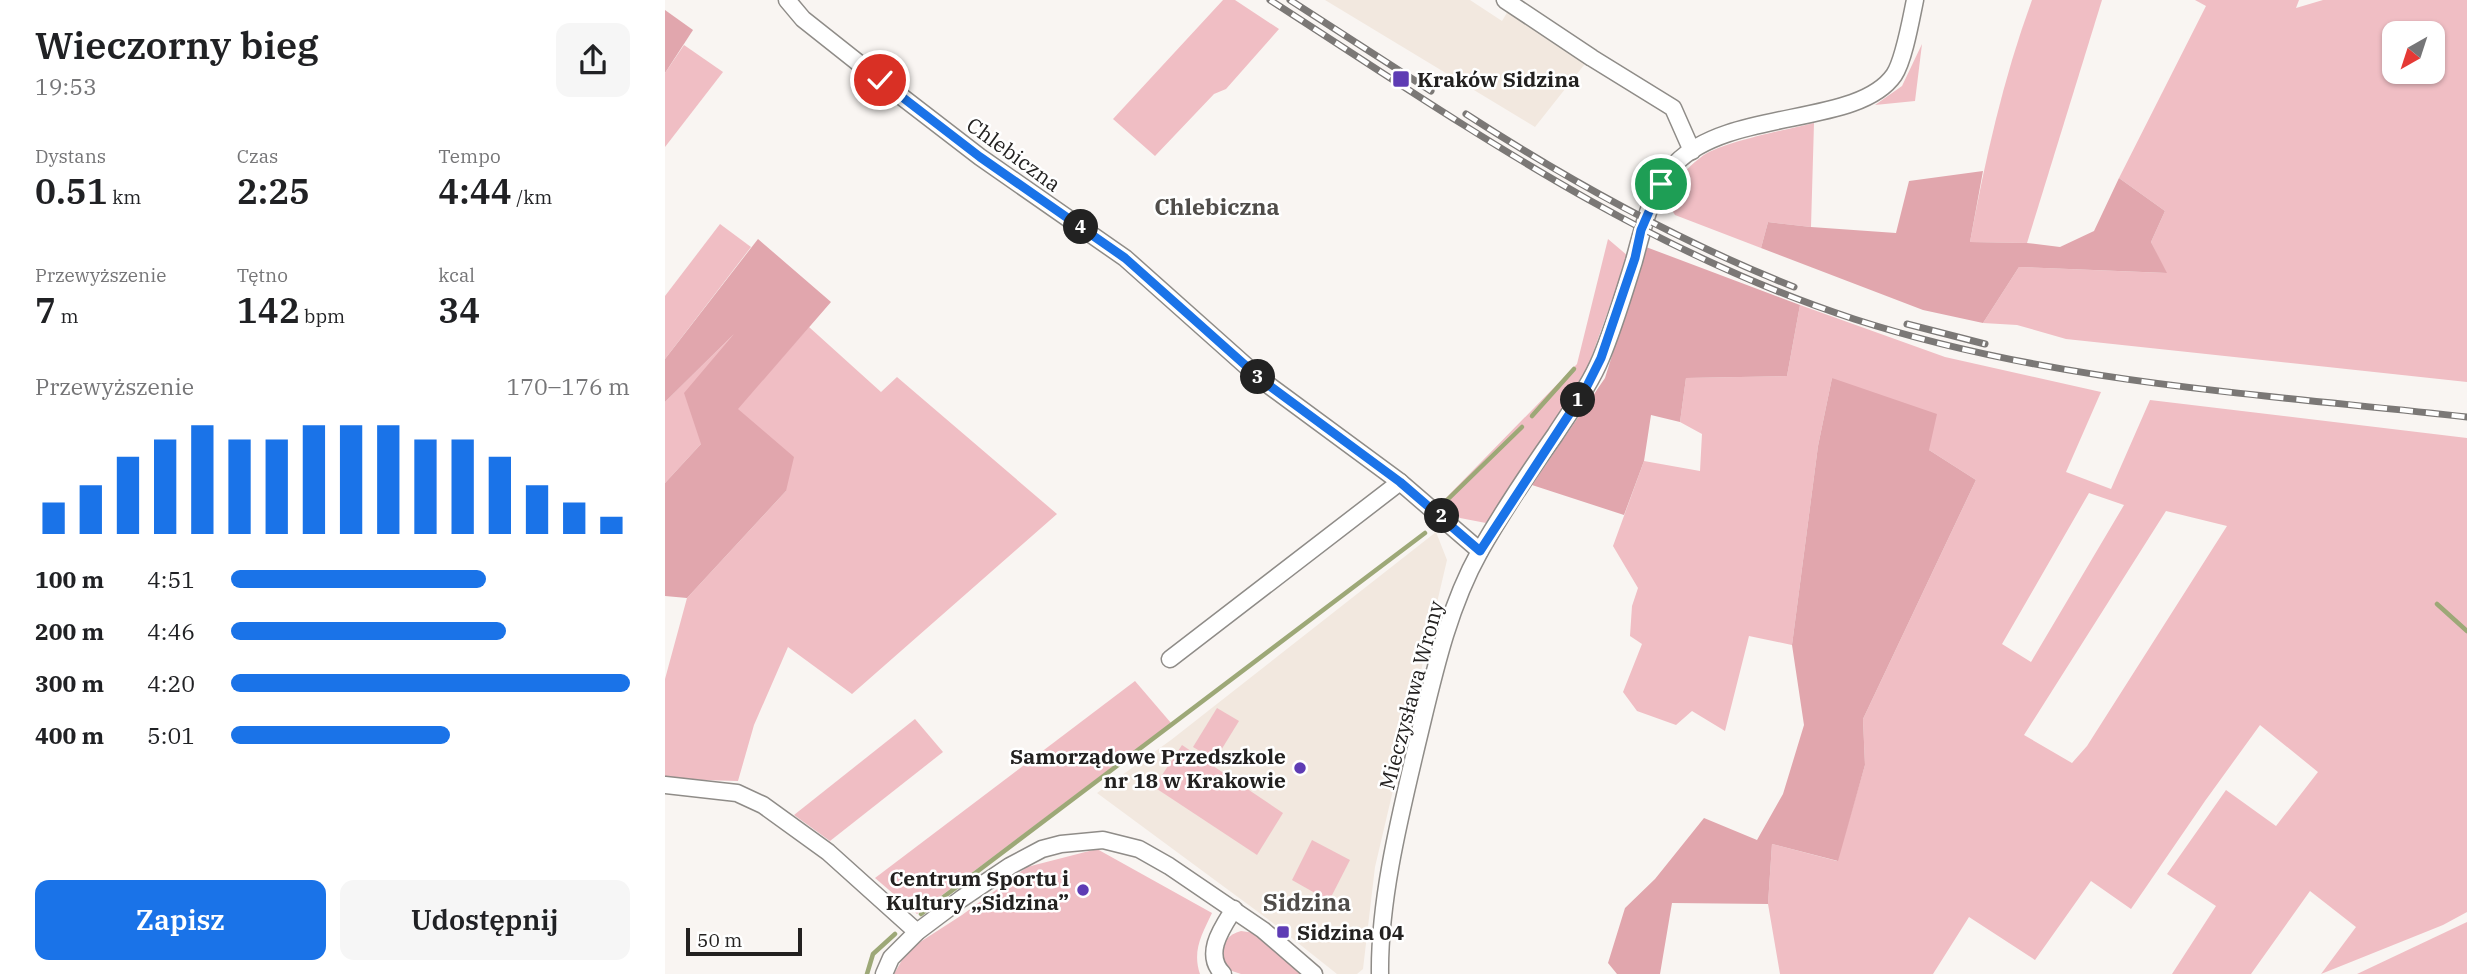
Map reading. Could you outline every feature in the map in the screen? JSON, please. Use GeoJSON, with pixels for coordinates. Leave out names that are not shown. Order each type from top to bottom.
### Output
{"type":"FeatureCollection","features":[{"type":"Feature","properties":{"kind":"street","name":"Chlebiczna"},"geometry":{"type":"LineString","coordinates":[[787,0],[803,19],[847,55],[980,157],[1125,258],[1263,381],[1400,482],[1480,551]]}},
{"type":"Feature","properties":{"kind":"street"},"geometry":{"type":"LineString","coordinates":[[1505,0],[1673,108],[1692,151]]}},
{"type":"Feature","properties":{"kind":"street","name":"Mieczysława Wrony"},"geometry":{"type":"LineString","coordinates":[[1380,974],[1381,936],[1394,849],[1432,682],[1452,614],[1480,551],[1585,390],[1601,358],[1635,258],[1641,230],[1667,175],[1677,162],[1720,135],[1754,124],[1870,97],[1895,74],[1915,0]]}},
{"type":"Feature","properties":{"kind":"street"},"geometry":{"type":"LineString","coordinates":[[1170,659],[1400,482]]}},
{"type":"Feature","properties":{"kind":"street"},"geometry":{"type":"LineString","coordinates":[[665,785],[737,793],[763,805],[828,852],[917,932]]}},
{"type":"Feature","properties":{"kind":"street"},"geometry":{"type":"LineString","coordinates":[[884,974],[891,958],[917,932],[961,899],[1010,866],[1042,849],[1081,840],[1103,840],[1139,849],[1169,866],[1263,930],[1314,974]]}},
{"type":"Feature","properties":{"kind":"street"},"geometry":{"type":"LineString","coordinates":[[1223,974],[1215,961],[1215,946],[1222,927],[1234,909]]}},
{"type":"Feature","properties":{"kind":"shaded area"},"geometry":{"type":"Polygon","coordinates":[[[1223,0],[1235,0],[1279,29],[1226,89],[1214,94],[1155,156],[1113,119],[1223,0]]]}},
{"type":"Feature","properties":{"kind":"shaded area"},"geometry":{"type":"Polygon","coordinates":[[[1325,0],[1470,0],[1502,21],[1508,11],[1588,60],[1535,127],[1325,0]]]}},
{"type":"Feature","properties":{"kind":"shaded area"},"geometry":{"type":"Polygon","coordinates":[[[2032,0],[2102,0],[2027,243],[1970,242],[1996,120],[2032,0]]]}},
{"type":"Feature","properties":{"kind":"shaded area"},"geometry":{"type":"Polygon","coordinates":[[[2195,0],[2299,0],[2296,8],[2323,0],[2467,0],[2467,382],[2066,339],[2017,325],[1983,323],[2019,267],[2166,273],[2151,242],[2165,211],[2119,178],[2206,6],[2195,0]]]}},
{"type":"Feature","properties":{"kind":"shaded area"},"geometry":{"type":"Polygon","coordinates":[[[665,10],[693,30],[665,73],[665,10]]]}},
{"type":"Feature","properties":{"kind":"shaded area"},"geometry":{"type":"Polygon","coordinates":[[[1922,44],[1915,101],[1875,105],[1902,86],[1922,44]]]}},
{"type":"Feature","properties":{"kind":"shaded area"},"geometry":{"type":"Polygon","coordinates":[[[684,45],[723,72],[665,147],[665,73],[684,45]]]}},
{"type":"Feature","properties":{"kind":"shaded area"},"geometry":{"type":"Polygon","coordinates":[[[1814,123],[1811,227],[1768,222],[1761,248],[1675,215],[1665,199],[1685,172],[1709,152],[1737,142],[1814,123]]]}},
{"type":"Feature","properties":{"kind":"shaded area"},"geometry":{"type":"Polygon","coordinates":[[[1983,171],[1970,242],[2027,243],[2060,247],[2094,231],[2119,178],[2165,211],[2151,242],[2167,273],[2019,267],[1983,323],[1923,310],[1761,248],[1768,222],[1896,233],[1909,181],[1983,171]]]}},
{"type":"Feature","properties":{"kind":"shaded area"},"geometry":{"type":"Polygon","coordinates":[[[720,224],[751,247],[665,359],[665,296],[720,224]]]}},
{"type":"Feature","properties":{"kind":"shaded area"},"geometry":{"type":"Polygon","coordinates":[[[758,239],[831,302],[738,409],[794,457],[786,491],[687,598],[665,596],[665,483],[701,444],[684,393],[734,334],[665,402],[665,359],[758,239]]]}},
{"type":"Feature","properties":{"kind":"shaded area"},"geometry":{"type":"Polygon","coordinates":[[[1608,239],[1628,256],[1583,380],[1556,424],[1486,523],[1460,518],[1440,504],[1577,364],[1608,239]]]}},
{"type":"Feature","properties":{"kind":"shaded area"},"geometry":{"type":"Polygon","coordinates":[[[1646,247],[1800,305],[1787,376],[1686,378],[1680,422],[1651,415],[1644,461],[1624,515],[1532,485],[1605,378],[1646,247]]]}},
{"type":"Feature","properties":{"kind":"shaded area"},"geometry":{"type":"Polygon","coordinates":[[[1800,305],[1945,357],[2101,392],[2066,472],[2111,489],[2150,400],[2467,438],[2467,912],[2443,925],[2321,974],[2356,927],[2310,891],[2251,974],[2172,974],[2216,906],[2167,874],[2226,790],[2276,826],[2318,772],[2260,725],[2131,909],[2091,881],[2035,960],[1969,917],[1933,974],[1780,974],[1768,904],[1772,844],[1837,861],[1865,765],[1863,719],[1976,480],[1929,450],[1832,378],[1818,446],[1792,645],[1749,636],[1725,731],[1692,711],[1676,725],[1637,711],[1623,692],[1642,644],[1630,636],[1632,606],[1638,588],[1613,546],[1644,461],[1700,471],[1702,434],[1680,422],[1686,378],[1787,376],[1800,305]],[[2089,493],[2002,644],[2031,662],[2124,505],[2089,493]],[[2166,511],[2024,735],[2072,763],[2087,746],[2227,526],[2166,511]]]}},
{"type":"Feature","properties":{"kind":"shaded area"},"geometry":{"type":"Polygon","coordinates":[[[742,326],[701,444],[665,483],[665,402],[742,326]]]}},
{"type":"Feature","properties":{"kind":"shaded area"},"geometry":{"type":"Polygon","coordinates":[[[809,327],[881,392],[897,377],[1057,514],[852,694],[788,647],[754,725],[738,781],[665,779],[665,679],[687,598],[786,491],[737,409],[809,327]]]}},
{"type":"Feature","properties":{"kind":"shaded area"},"geometry":{"type":"Polygon","coordinates":[[[1832,378],[1937,414],[1929,450],[1976,480],[1863,719],[1865,765],[1838,861],[1772,844],[1768,904],[1672,903],[1660,974],[1617,974],[1608,963],[1625,908],[1655,879],[1704,818],[1757,840],[1783,794],[1804,725],[1792,645],[1818,446],[1832,378]]]}},
{"type":"Feature","properties":{"kind":"shaded area"},"geometry":{"type":"Polygon","coordinates":[[[1436,532],[1447,560],[1375,867],[1363,969],[1357,974],[1337,974],[1269,920],[1097,793],[1171,740],[1436,532]]]}},
{"type":"Feature","properties":{"kind":"shaded area"},"geometry":{"type":"Polygon","coordinates":[[[1135,681],[1171,723],[917,914],[875,878],[1135,681]]]}},
{"type":"Feature","properties":{"kind":"shaded area"},"geometry":{"type":"Polygon","coordinates":[[[1217,708],[1239,721],[1215,760],[1193,747],[1217,708]]]}},
{"type":"Feature","properties":{"kind":"shaded area"},"geometry":{"type":"Polygon","coordinates":[[[915,719],[943,752],[830,841],[794,815],[915,719]]]}},
{"type":"Feature","properties":{"kind":"shaded area"},"geometry":{"type":"Polygon","coordinates":[[[1182,745],[1283,813],[1257,855],[1154,787],[1182,745]]]}},
{"type":"Feature","properties":{"kind":"shaded area"},"geometry":{"type":"Polygon","coordinates":[[[1312,840],[1350,860],[1329,901],[1292,880],[1312,840]]]}},
{"type":"Feature","properties":{"kind":"shaded area","name":"Centrum Sportu i Kultury „Sidzina”"},"geometry":{"type":"Polygon","coordinates":[[[1097,849],[1212,913],[1198,950],[1200,974],[894,974],[902,960],[917,944],[1027,867],[1097,849]]]}},
{"type":"Feature","properties":{"kind":"shaded area"},"geometry":{"type":"Polygon","coordinates":[[[2467,922],[2467,974],[2357,974],[2467,922]]]}},
{"type":"Feature","properties":{"kind":"shaded area"},"geometry":{"type":"Polygon","coordinates":[[[1241,931],[1255,933],[1303,974],[1241,974],[1229,970],[1223,958],[1223,946],[1229,937],[1241,931]]]}},
{"type":"Feature","properties":{"kind":"waterway"},"geometry":{"type":"LineString","coordinates":[[1532,416],[1574,369]]}},
{"type":"Feature","properties":{"kind":"waterway"},"geometry":{"type":"LineString","coordinates":[[1443,504],[1522,427]]}},
{"type":"Feature","properties":{"kind":"waterway"},"geometry":{"type":"LineString","coordinates":[[921,914],[1425,533]]}},
{"type":"Feature","properties":{"kind":"waterway"},"geometry":{"type":"LineString","coordinates":[[2437,604],[2467,631]]}},
{"type":"Feature","properties":{"kind":"waterway"},"geometry":{"type":"LineString","coordinates":[[867,974],[873,954],[895,934]]}},
{"type":"Feature","properties":{"kind":"railway"},"geometry":{"type":"LineString","coordinates":[[1270,0],[1481,136],[1624,219],[1698,257],[1775,290],[1854,319],[1928,341],[2080,372],[2235,393],[2467,417]]}},
{"type":"Feature","properties":{"kind":"railway"},"geometry":{"type":"LineString","coordinates":[[1290,0],[1431,91]]}},
{"type":"Feature","properties":{"kind":"railway"},"geometry":{"type":"LineString","coordinates":[[1466,114],[1626,209],[1709,250],[1794,287]]}},
{"type":"Feature","properties":{"kind":"railway"},"geometry":{"type":"LineString","coordinates":[[1907,324],[1985,344]]}},
{"type":"Feature","properties":{"kind":"place","name":"Kraków Sidzina"},"geometry":{"type":"Point","coordinates":[1401,79]}},
{"type":"Feature","properties":{"kind":"place","name":"Samorządowe Przedszkole nr 18 w Krakowie"},"geometry":{"type":"Point","coordinates":[1300,768]}},
{"type":"Feature","properties":{"kind":"place","name":"Centrum Sportu i Kultury „Sidzina”"},"geometry":{"type":"Point","coordinates":[1083,890]}},
{"type":"Feature","properties":{"kind":"place","name":"Sidzina 04"},"geometry":{"type":"Point","coordinates":[1283,932]}},
{"type":"Feature","properties":{"kind":"district","name":"Chlebiczna"},"geometry":{"type":"Point","coordinates":[1217,206]}},
{"type":"Feature","properties":{"kind":"district","name":"Sidzina"},"geometry":{"type":"Point","coordinates":[1307,902]}},
{"type":"Feature","properties":{"kind":"route"},"geometry":{"type":"LineString","coordinates":[[880,80],[980,157],[1125,258],[1263,381],[1400,482],[1480,551],[1585,390],[1601,358],[1635,258],[1641,230],[1661,184]]}}]}
